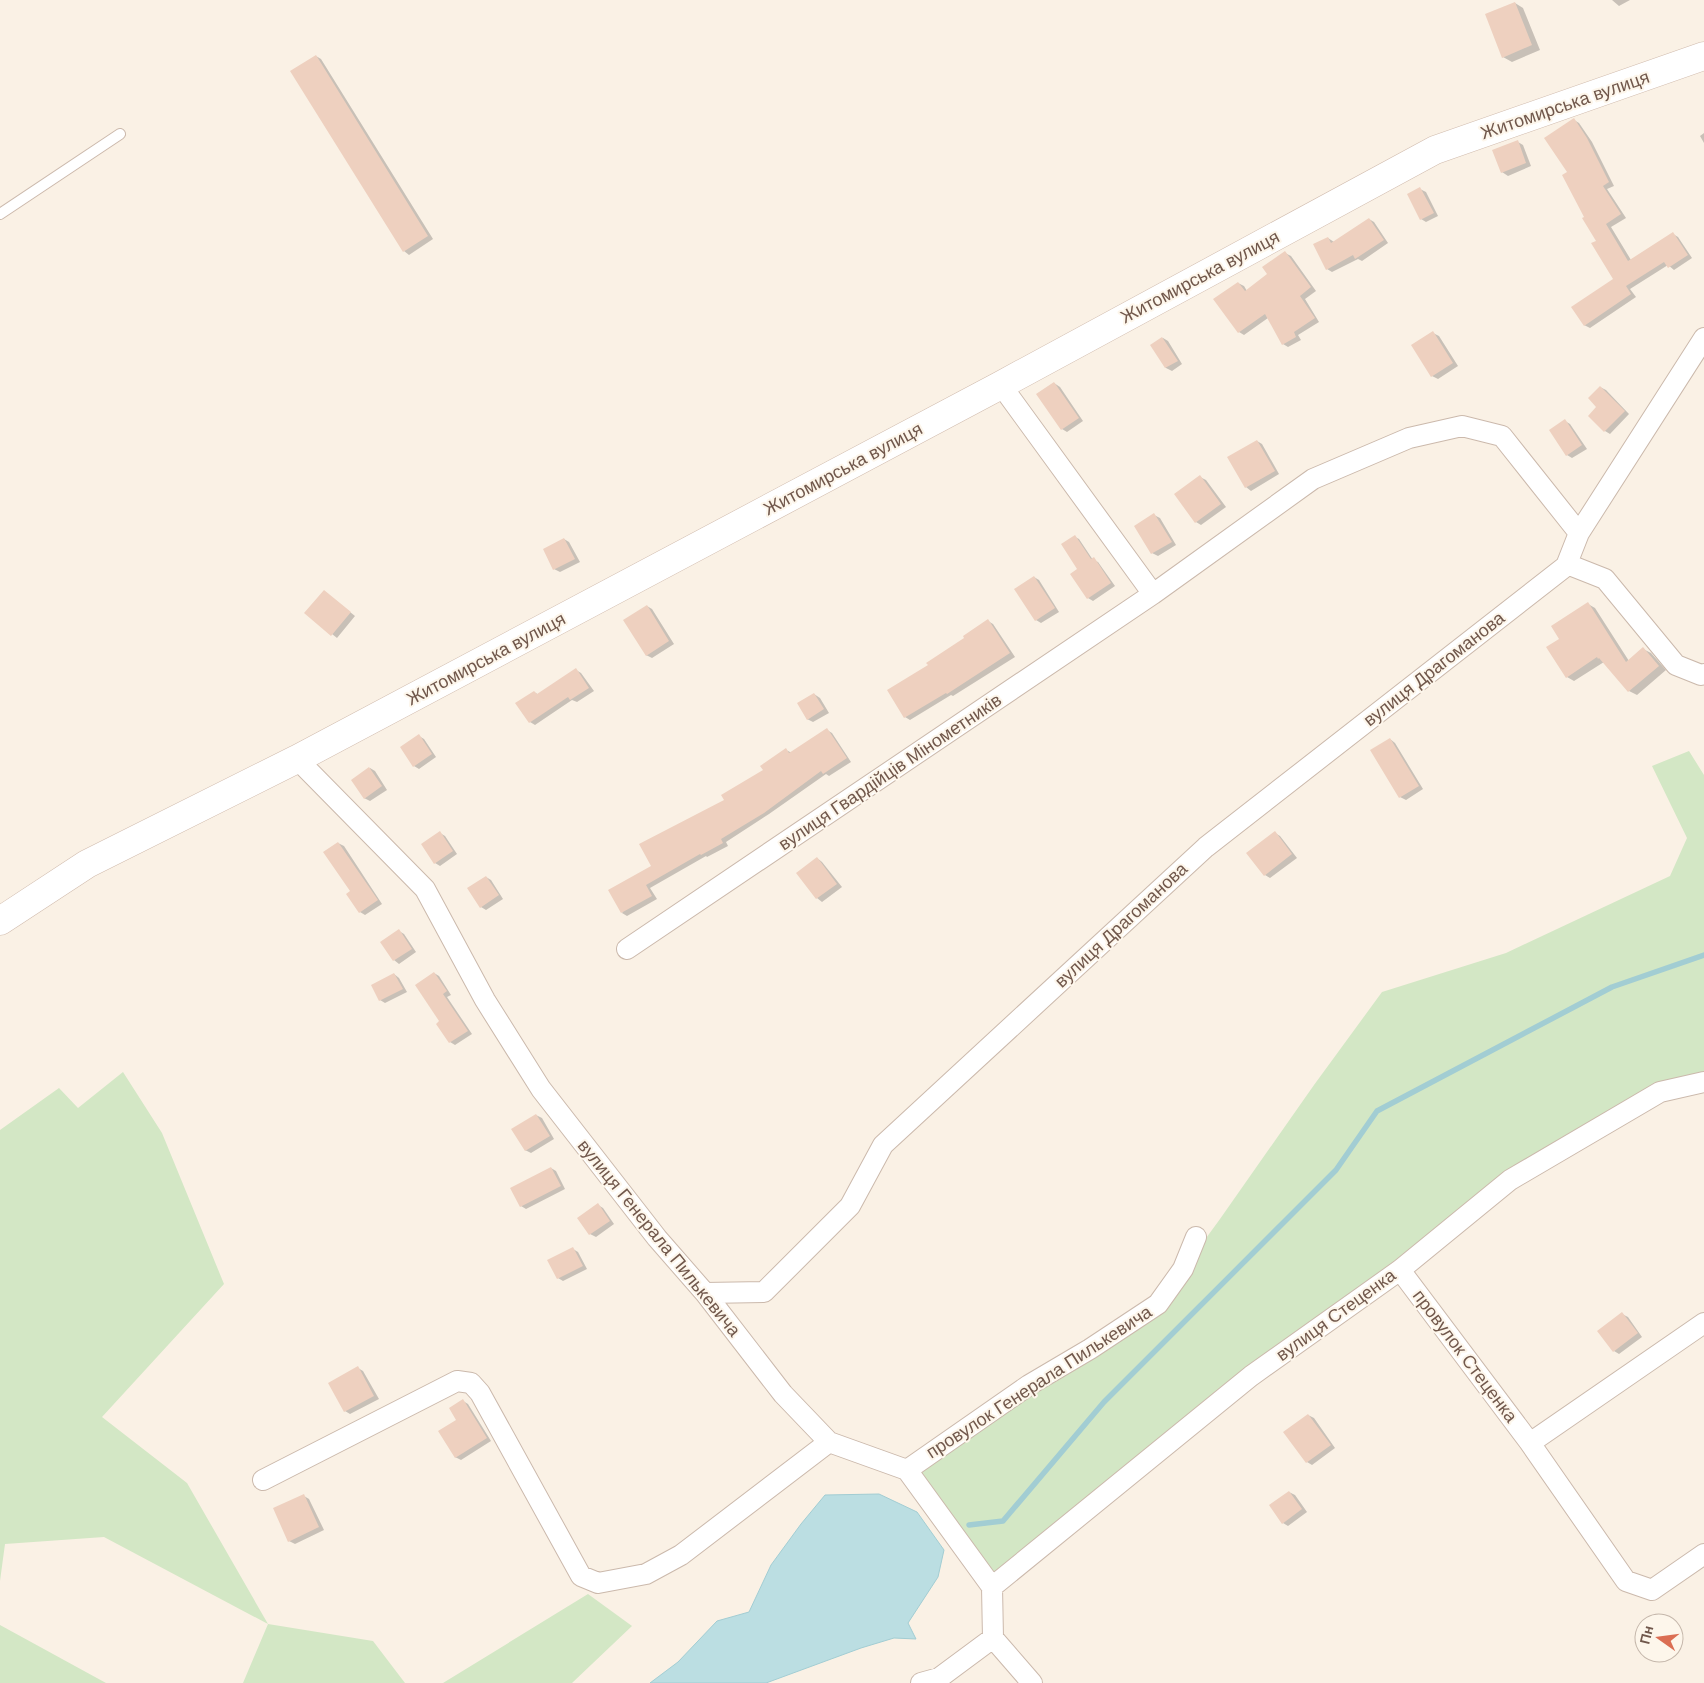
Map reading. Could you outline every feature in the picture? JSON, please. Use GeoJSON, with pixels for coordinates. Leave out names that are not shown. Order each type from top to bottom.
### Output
{"type":"FeatureCollection","features":[{"type":"Feature","properties":{"kind":"main road","name":"Житомирська вулиця"},"geometry":{"type":"LineString","coordinates":[[0,920],[87,864],[297,759],[1001,385],[1435,150],[1704,56]]}},
{"type":"Feature","properties":{"kind":"street","name":"вулиця Драгоманова"},"geometry":{"type":"LineString","coordinates":[[705,1293],[764,1292],[850,1206],[883,1145],[1206,847],[1566,564],[1579,533],[1704,338]]}},
{"type":"Feature","properties":{"kind":"street"},"geometry":{"type":"LineString","coordinates":[[1001,385],[1153,594]]}},
{"type":"Feature","properties":{"kind":"street","name":"вулиця Гвардійців Мінометників"},"geometry":{"type":"LineString","coordinates":[[627,949],[1153,594],[1313,479],[1409,438],[1462,426],[1502,436],[1579,533]]}},
{"type":"Feature","properties":{"kind":"street"},"geometry":{"type":"LineString","coordinates":[[1566,564],[1605,579],[1676,665],[1701,675],[1704,674]]}},
{"type":"Feature","properties":{"kind":"street","name":"вулиця Генерала Пилькевича"},"geometry":{"type":"LineString","coordinates":[[297,759],[425,889],[485,1000],[541,1090],[658,1238],[705,1293],[783,1394],[830,1442],[907,1470]]}},
{"type":"Feature","properties":{"kind":"street","name":"вулиця Стеценка"},"geometry":{"type":"LineString","coordinates":[[992,1588],[1252,1376],[1400,1270],[1510,1180],[1660,1092],[1704,1082]]}},
{"type":"Feature","properties":{"kind":"street","name":"провулок Генерала Пилькевича"},"geometry":{"type":"LineString","coordinates":[[907,1470],[1029,1385],[1090,1349],[1158,1304],[1183,1269],[1196,1237]]}},
{"type":"Feature","properties":{"kind":"street","name":"провулок Стеценка"},"geometry":{"type":"LineString","coordinates":[[1400,1270],[1530,1443],[1626,1581],[1652,1590],[1704,1554]]}},
{"type":"Feature","properties":{"kind":"street"},"geometry":{"type":"LineString","coordinates":[[1530,1443],[1704,1322]]}},
{"type":"Feature","properties":{"kind":"street"},"geometry":{"type":"LineString","coordinates":[[263,1480],[458,1381],[471,1382],[480,1393],[581,1576],[598,1583],[646,1574],[681,1556],[830,1442]]}},
{"type":"Feature","properties":{"kind":"street"},"geometry":{"type":"LineString","coordinates":[[907,1470],[992,1588],[993,1638],[1032,1683]]}},
{"type":"Feature","properties":{"kind":"street"},"geometry":{"type":"LineString","coordinates":[[921,1683],[939,1678],[993,1638]]}},
{"type":"Feature","properties":{"kind":"lane"},"geometry":{"type":"LineString","coordinates":[[0,214],[120,134]]}},
{"type":"Feature","properties":{"kind":"green space"},"geometry":{"type":"Polygon","coordinates":[[[1689,751],[1704,775],[1704,1082],[1660,1092],[1510,1180],[992,1587],[907,1470],[1158,1304],[1382,992],[1506,953],[1670,876],[1687,838],[1652,766],[1689,751]]]}},
{"type":"Feature","properties":{"kind":"green space"},"geometry":{"type":"Polygon","coordinates":[[[123,1072],[162,1133],[224,1284],[102,1417],[187,1483],[268,1624],[104,1537],[5,1544],[0,1581],[0,1130],[59,1088],[78,1108],[123,1072]]]}},
{"type":"Feature","properties":{"kind":"green space"},"geometry":{"type":"Polygon","coordinates":[[[588,1594],[632,1626],[572,1683],[443,1683],[588,1594]]]}},
{"type":"Feature","properties":{"kind":"green space"},"geometry":{"type":"Polygon","coordinates":[[[268,1624],[373,1641],[405,1683],[243,1683],[268,1624]]]}},
{"type":"Feature","properties":{"kind":"green space"},"geometry":{"type":"Polygon","coordinates":[[[0,1625],[106,1683],[0,1683],[0,1625]]]}},
{"type":"Feature","properties":{"kind":"water"},"geometry":{"type":"Polygon","coordinates":[[[879,1494],[917,1512],[944,1550],[938,1577],[908,1623],[916,1639],[894,1638],[861,1648],[766,1683],[650,1683],[678,1662],[717,1621],[749,1612],[771,1565],[825,1495],[879,1494]]]}},
{"type":"Feature","properties":{"kind":"building"},"geometry":{"type":"Polygon","coordinates":[[[1515,2],[1532,45],[1502,58],[1485,14],[1515,2]]]}},
{"type":"Feature","properties":{"kind":"building"},"geometry":{"type":"Polygon","coordinates":[[[316,55],[428,236],[403,252],[290,71],[316,55]]]}},
{"type":"Feature","properties":{"kind":"building"},"geometry":{"type":"Polygon","coordinates":[[[1574,118],[1587,138],[1609,182],[1603,186],[1621,214],[1606,224],[1628,261],[1673,232],[1688,255],[1668,268],[1664,262],[1626,286],[1631,294],[1584,326],[1571,307],[1613,279],[1591,243],[1596,241],[1582,218],[1584,217],[1562,175],[1567,172],[1544,138],[1574,118]]]}},
{"type":"Feature","properties":{"kind":"building"},"geometry":{"type":"Polygon","coordinates":[[[1518,140],[1526,163],[1501,173],[1492,150],[1518,140]]]}},
{"type":"Feature","properties":{"kind":"building"},"geometry":{"type":"Polygon","coordinates":[[[1420,187],[1434,213],[1420,220],[1407,194],[1420,187]]]}},
{"type":"Feature","properties":{"kind":"building"},"geometry":{"type":"Polygon","coordinates":[[[1369,218],[1384,240],[1355,259],[1353,255],[1326,270],[1313,244],[1328,237],[1331,243],[1369,218]]]}},
{"type":"Feature","properties":{"kind":"building"},"geometry":{"type":"Polygon","coordinates":[[[1285,251],[1311,287],[1300,296],[1315,318],[1294,332],[1296,337],[1282,345],[1265,314],[1238,333],[1213,299],[1238,282],[1245,291],[1267,274],[1262,267],[1285,251]]]}},
{"type":"Feature","properties":{"kind":"building"},"geometry":{"type":"Polygon","coordinates":[[[1433,331],[1453,363],[1431,377],[1411,345],[1433,331]]]}},
{"type":"Feature","properties":{"kind":"building"},"geometry":{"type":"Polygon","coordinates":[[[1162,337],[1178,361],[1165,368],[1150,345],[1162,337]]]}},
{"type":"Feature","properties":{"kind":"building"},"geometry":{"type":"Polygon","coordinates":[[[1054,382],[1079,418],[1061,430],[1036,394],[1054,382]]]}},
{"type":"Feature","properties":{"kind":"building"},"geometry":{"type":"Polygon","coordinates":[[[1600,386],[1625,411],[1604,432],[1588,416],[1596,407],[1588,398],[1600,386]]]}},
{"type":"Feature","properties":{"kind":"building"},"geometry":{"type":"Polygon","coordinates":[[[1565,419],[1582,445],[1566,456],[1549,430],[1565,419]]]}},
{"type":"Feature","properties":{"kind":"building"},"geometry":{"type":"Polygon","coordinates":[[[1257,440],[1275,471],[1245,488],[1227,457],[1257,440]]]}},
{"type":"Feature","properties":{"kind":"building"},"geometry":{"type":"Polygon","coordinates":[[[1200,475],[1221,504],[1195,523],[1174,494],[1200,475]]]}},
{"type":"Feature","properties":{"kind":"building"},"geometry":{"type":"Polygon","coordinates":[[[1154,513],[1172,542],[1151,554],[1134,526],[1154,513]]]}},
{"type":"Feature","properties":{"kind":"building"},"geometry":{"type":"Polygon","coordinates":[[[1075,535],[1091,559],[1094,557],[1111,583],[1087,599],[1070,574],[1077,569],[1061,544],[1075,535]]]}},
{"type":"Feature","properties":{"kind":"building"},"geometry":{"type":"Polygon","coordinates":[[[564,538],[575,559],[553,570],[543,549],[564,538]]]}},
{"type":"Feature","properties":{"kind":"building"},"geometry":{"type":"Polygon","coordinates":[[[1034,576],[1055,608],[1035,621],[1014,589],[1034,576]]]}},
{"type":"Feature","properties":{"kind":"building"},"geometry":{"type":"Polygon","coordinates":[[[324,590],[351,612],[331,636],[304,613],[324,590]]]}},
{"type":"Feature","properties":{"kind":"building"},"geometry":{"type":"Polygon","coordinates":[[[1588,602],[1626,662],[1643,647],[1659,666],[1628,692],[1597,657],[1566,678],[1546,647],[1559,639],[1551,626],[1588,602]]]}},
{"type":"Feature","properties":{"kind":"building"},"geometry":{"type":"Polygon","coordinates":[[[647,605],[669,641],[646,656],[623,620],[647,605]]]}},
{"type":"Feature","properties":{"kind":"building"},"geometry":{"type":"Polygon","coordinates":[[[988,619],[1010,653],[947,694],[904,718],[887,690],[928,665],[926,663],[964,638],[963,636],[988,619]]]}},
{"type":"Feature","properties":{"kind":"building"},"geometry":{"type":"Polygon","coordinates":[[[576,668],[589,688],[570,700],[568,697],[529,723],[515,703],[534,691],[537,694],[576,668]]]}},
{"type":"Feature","properties":{"kind":"building"},"geometry":{"type":"Polygon","coordinates":[[[814,693],[824,709],[807,720],[797,703],[814,693]]]}},
{"type":"Feature","properties":{"kind":"building"},"geometry":{"type":"Polygon","coordinates":[[[827,728],[847,758],[823,774],[821,771],[764,813],[721,839],[723,843],[646,885],[652,896],[621,913],[608,890],[651,866],[639,844],[724,800],[721,795],[763,770],[760,766],[786,748],[789,753],[827,728]]]}},
{"type":"Feature","properties":{"kind":"building"},"geometry":{"type":"Polygon","coordinates":[[[419,734],[432,754],[413,767],[400,747],[419,734]]]}},
{"type":"Feature","properties":{"kind":"building"},"geometry":{"type":"Polygon","coordinates":[[[1390,738],[1419,786],[1399,798],[1370,750],[1390,738]]]}},
{"type":"Feature","properties":{"kind":"building"},"geometry":{"type":"Polygon","coordinates":[[[369,767],[382,786],[364,799],[351,780],[369,767]]]}},
{"type":"Feature","properties":{"kind":"building"},"geometry":{"type":"Polygon","coordinates":[[[440,831],[453,851],[434,864],[421,844],[440,831]]]}},
{"type":"Feature","properties":{"kind":"building"},"geometry":{"type":"Polygon","coordinates":[[[1275,831],[1292,854],[1264,876],[1246,853],[1275,831]]]}},
{"type":"Feature","properties":{"kind":"building"},"geometry":{"type":"Polygon","coordinates":[[[338,842],[378,900],[359,913],[346,894],[350,891],[323,852],[338,842]]]}},
{"type":"Feature","properties":{"kind":"building"},"geometry":{"type":"Polygon","coordinates":[[[817,857],[837,884],[816,899],[796,873],[817,857]]]}},
{"type":"Feature","properties":{"kind":"building"},"geometry":{"type":"Polygon","coordinates":[[[486,876],[499,895],[480,908],[467,888],[486,876]]]}},
{"type":"Feature","properties":{"kind":"building"},"geometry":{"type":"Polygon","coordinates":[[[399,929],[412,949],[393,961],[380,942],[399,929]]]}},
{"type":"Feature","properties":{"kind":"building"},"geometry":{"type":"Polygon","coordinates":[[[434,972],[447,991],[443,994],[468,1031],[449,1043],[436,1024],[439,1021],[415,985],[434,972]]]}},
{"type":"Feature","properties":{"kind":"building"},"geometry":{"type":"Polygon","coordinates":[[[394,973],[403,989],[379,1001],[371,985],[394,973]]]}},
{"type":"Feature","properties":{"kind":"building"},"geometry":{"type":"Polygon","coordinates":[[[536,1114],[550,1136],[525,1151],[511,1129],[536,1114]]]}},
{"type":"Feature","properties":{"kind":"building"},"geometry":{"type":"Polygon","coordinates":[[[551,1167],[561,1186],[520,1207],[510,1188],[551,1167]]]}},
{"type":"Feature","properties":{"kind":"building"},"geometry":{"type":"Polygon","coordinates":[[[598,1203],[610,1221],[589,1235],[577,1218],[598,1203]]]}},
{"type":"Feature","properties":{"kind":"building"},"geometry":{"type":"Polygon","coordinates":[[[573,1247],[583,1266],[557,1279],[547,1260],[573,1247]]]}},
{"type":"Feature","properties":{"kind":"building"},"geometry":{"type":"Polygon","coordinates":[[[1622,1312],[1638,1333],[1613,1352],[1597,1331],[1622,1312]]]}},
{"type":"Feature","properties":{"kind":"building"},"geometry":{"type":"Polygon","coordinates":[[[358,1366],[374,1396],[344,1412],[328,1383],[358,1366]]]}},
{"type":"Feature","properties":{"kind":"building"},"geometry":{"type":"Polygon","coordinates":[[[463,1399],[487,1438],[455,1458],[438,1431],[456,1420],[449,1408],[463,1399]]]}},
{"type":"Feature","properties":{"kind":"building"},"geometry":{"type":"Polygon","coordinates":[[[1308,1414],[1331,1445],[1306,1463],[1283,1432],[1308,1414]]]}},
{"type":"Feature","properties":{"kind":"building"},"geometry":{"type":"Polygon","coordinates":[[[1289,1491],[1302,1509],[1282,1524],[1269,1505],[1289,1491]]]}},
{"type":"Feature","properties":{"kind":"building"},"geometry":{"type":"Polygon","coordinates":[[[304,1494],[319,1527],[288,1542],[273,1508],[304,1494]]]}},
{"type":"Feature","properties":{"kind":"waterway"},"geometry":{"type":"LineString","coordinates":[[969,1525],[1003,1521],[1104,1402],[1336,1170],[1377,1111],[1612,987],[1704,955]]}}]}
